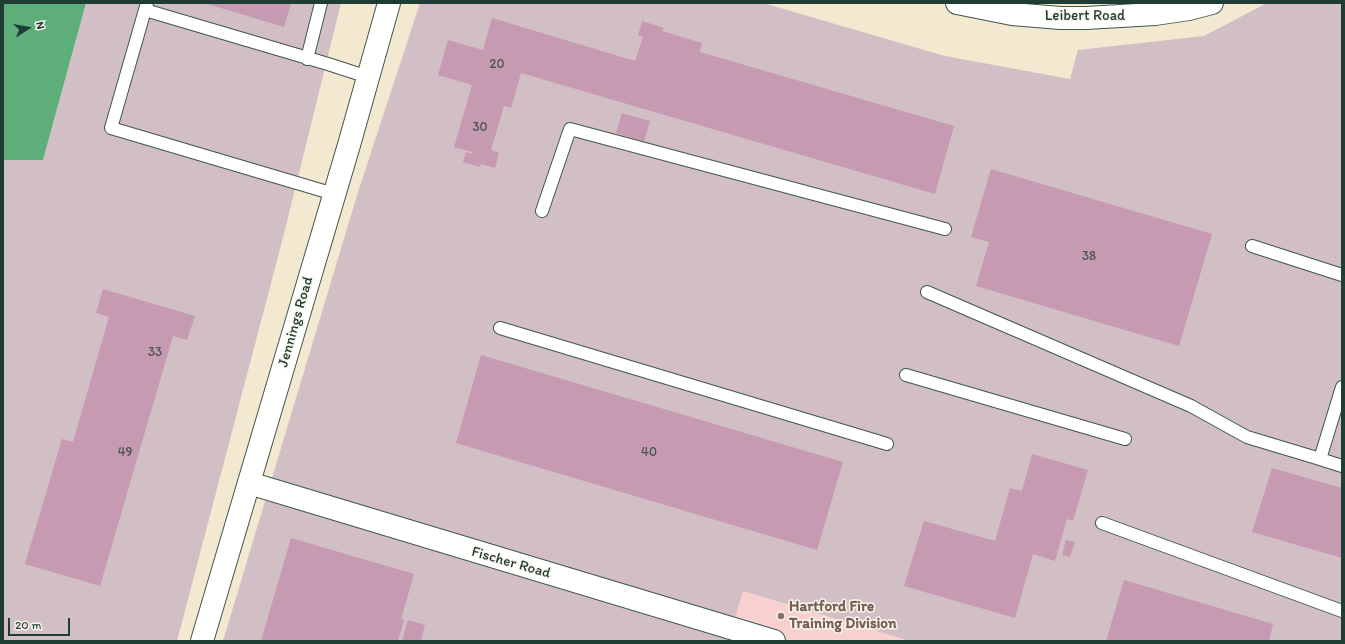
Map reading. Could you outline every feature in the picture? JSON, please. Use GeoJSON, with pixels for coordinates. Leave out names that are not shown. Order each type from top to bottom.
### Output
{"type":"FeatureCollection","features":[{"type":"Feature","properties":{"kind":"street","name":"Jennings Road"},"geometry":{"type":"LineString","coordinates":[[202,641],[389,3]]}},
{"type":"Feature","properties":{"kind":"street","name":"Leibert Road"},"geometry":{"type":"LineString","coordinates":[[957,3],[1012,14],[1060,18],[1155,14],[1189,9],[1212,3]]}},
{"type":"Feature","properties":{"kind":"street","name":"Fischer Road"},"geometry":{"type":"LineString","coordinates":[[249,483],[774,641]]}},
{"type":"Feature","properties":{"kind":"lane"},"geometry":{"type":"LineString","coordinates":[[307,58],[321,3]]}},
{"type":"Feature","properties":{"kind":"lane"},"geometry":{"type":"LineString","coordinates":[[334,194],[112,128],[146,6],[368,77]]}},
{"type":"Feature","properties":{"kind":"lane"},"geometry":{"type":"LineString","coordinates":[[542,211],[570,129],[945,229]]}},
{"type":"Feature","properties":{"kind":"lane"},"geometry":{"type":"LineString","coordinates":[[1252,246],[1342,275]]}},
{"type":"Feature","properties":{"kind":"lane"},"geometry":{"type":"LineString","coordinates":[[927,292],[1191,406],[1247,436],[1342,466]]}},
{"type":"Feature","properties":{"kind":"lane"},"geometry":{"type":"LineString","coordinates":[[500,328],[887,444]]}},
{"type":"Feature","properties":{"kind":"lane"},"geometry":{"type":"LineString","coordinates":[[906,375],[1125,439]]}},
{"type":"Feature","properties":{"kind":"lane"},"geometry":{"type":"LineString","coordinates":[[1320,459],[1342,387]]}},
{"type":"Feature","properties":{"kind":"lane"},"geometry":{"type":"LineString","coordinates":[[1102,523],[1342,611]]}},
{"type":"Feature","properties":{"kind":"shaded area"},"geometry":{"type":"Polygon","coordinates":[[[86,3],[341,3],[285,230],[177,641],[3,641],[3,160],[43,160],[86,3]]]}},
{"type":"Feature","properties":{"kind":"shaded area"},"geometry":{"type":"Polygon","coordinates":[[[420,3],[763,3],[945,56],[1070,79],[1078,50],[1204,36],[1267,3],[1342,3],[1342,641],[910,641],[743,591],[728,641],[223,641],[358,192],[420,3]]]}},
{"type":"Feature","properties":{"kind":"shaded area","name":"Hartford Fire Training Division"},"geometry":{"type":"Polygon","coordinates":[[[742,591],[910,641],[728,641],[742,591]]]}},
{"type":"Feature","properties":{"kind":"green space"},"geometry":{"type":"Polygon","coordinates":[[[3,3],[86,3],[43,160],[3,160],[3,3]]]}},
{"type":"Feature","properties":{"kind":"building"},"geometry":{"type":"Polygon","coordinates":[[[204,3],[291,3],[284,27],[204,3]]]}},
{"type":"Feature","properties":{"kind":"building"},"geometry":{"type":"Polygon","coordinates":[[[492,18],[635,61],[643,37],[638,36],[642,21],[664,28],[662,31],[702,43],[700,52],[954,126],[935,194],[521,73],[511,108],[504,106],[491,150],[499,153],[495,168],[481,164],[480,167],[463,162],[466,152],[472,154],[472,152],[454,147],[472,85],[438,75],[448,40],[483,50],[492,18]]]}},
{"type":"Feature","properties":{"kind":"building"},"geometry":{"type":"Polygon","coordinates":[[[622,113],[650,121],[644,142],[616,133],[622,113]]]}},
{"type":"Feature","properties":{"kind":"building"},"geometry":{"type":"Polygon","coordinates":[[[991,169],[1212,234],[1179,346],[976,286],[989,242],[971,237],[991,169]]]}},
{"type":"Feature","properties":{"kind":"building"},"geometry":{"type":"Polygon","coordinates":[[[103,289],[195,316],[187,340],[173,336],[100,586],[25,564],[62,439],[73,442],[109,317],[96,313],[103,289]]]}},
{"type":"Feature","properties":{"kind":"building"},"geometry":{"type":"Polygon","coordinates":[[[481,355],[843,462],[817,550],[456,443],[481,355]]]}},
{"type":"Feature","properties":{"kind":"building"},"geometry":{"type":"Polygon","coordinates":[[[1032,454],[1088,470],[1073,521],[1067,519],[1055,561],[1033,554],[1015,618],[904,586],[924,521],[995,541],[1010,488],[1022,491],[1032,454]]]}},
{"type":"Feature","properties":{"kind":"building"},"geometry":{"type":"Polygon","coordinates":[[[1272,468],[1342,488],[1342,558],[1252,532],[1272,468]]]}},
{"type":"Feature","properties":{"kind":"building"},"geometry":{"type":"Polygon","coordinates":[[[291,538],[414,574],[401,619],[404,620],[398,641],[261,641],[291,538]]]}},
{"type":"Feature","properties":{"kind":"building"},"geometry":{"type":"Polygon","coordinates":[[[1066,540],[1075,542],[1070,557],[1062,555],[1066,540]]]}},
{"type":"Feature","properties":{"kind":"building"},"geometry":{"type":"Polygon","coordinates":[[[1124,580],[1273,624],[1269,641],[1106,641],[1124,580]]]}},
{"type":"Feature","properties":{"kind":"building"},"geometry":{"type":"Polygon","coordinates":[[[408,620],[425,625],[421,641],[402,641],[408,620]]]}},
{"type":"Feature","properties":{"kind":"place","name":"Hartford Fire Training Division"},"geometry":{"type":"Point","coordinates":[781,616]}}]}
